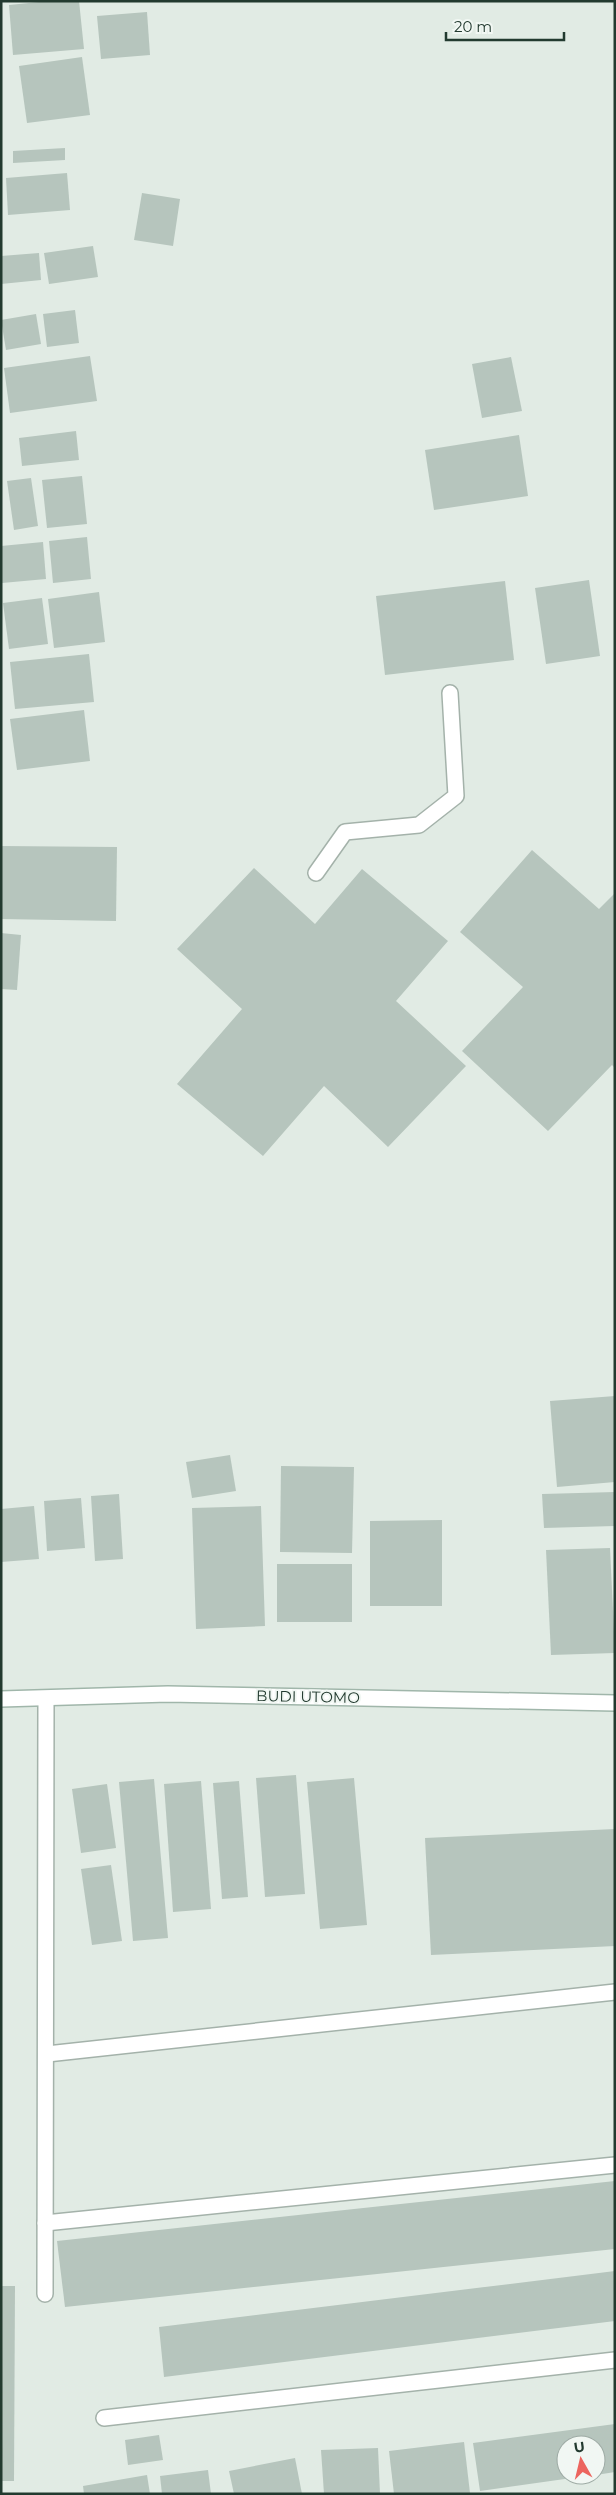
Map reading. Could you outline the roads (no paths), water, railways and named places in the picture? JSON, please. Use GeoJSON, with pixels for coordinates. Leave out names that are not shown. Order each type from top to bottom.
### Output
{"type":"FeatureCollection","features":[{"type":"Feature","properties":{"kind":"street"},"geometry":{"type":"LineString","coordinates":[[316,872],[345,832],[419,825],[456,796],[450,693]]}},
{"type":"Feature","properties":{"kind":"street","name":"BUDI UTOMO"},"geometry":{"type":"LineString","coordinates":[[1,1698],[46,1699],[168,1694],[615,1703]]}},
{"type":"Feature","properties":{"kind":"street"},"geometry":{"type":"LineString","coordinates":[[45,2294],[47,2054],[46,1699]]}},
{"type":"Feature","properties":{"kind":"street"},"geometry":{"type":"LineString","coordinates":[[47,2054],[615,1992]]}},
{"type":"Feature","properties":{"kind":"street"},"geometry":{"type":"LineString","coordinates":[[45,2223],[615,2164]]}},
{"type":"Feature","properties":{"kind":"street"},"geometry":{"type":"LineString","coordinates":[[104,2418],[615,2360]]}}]}
